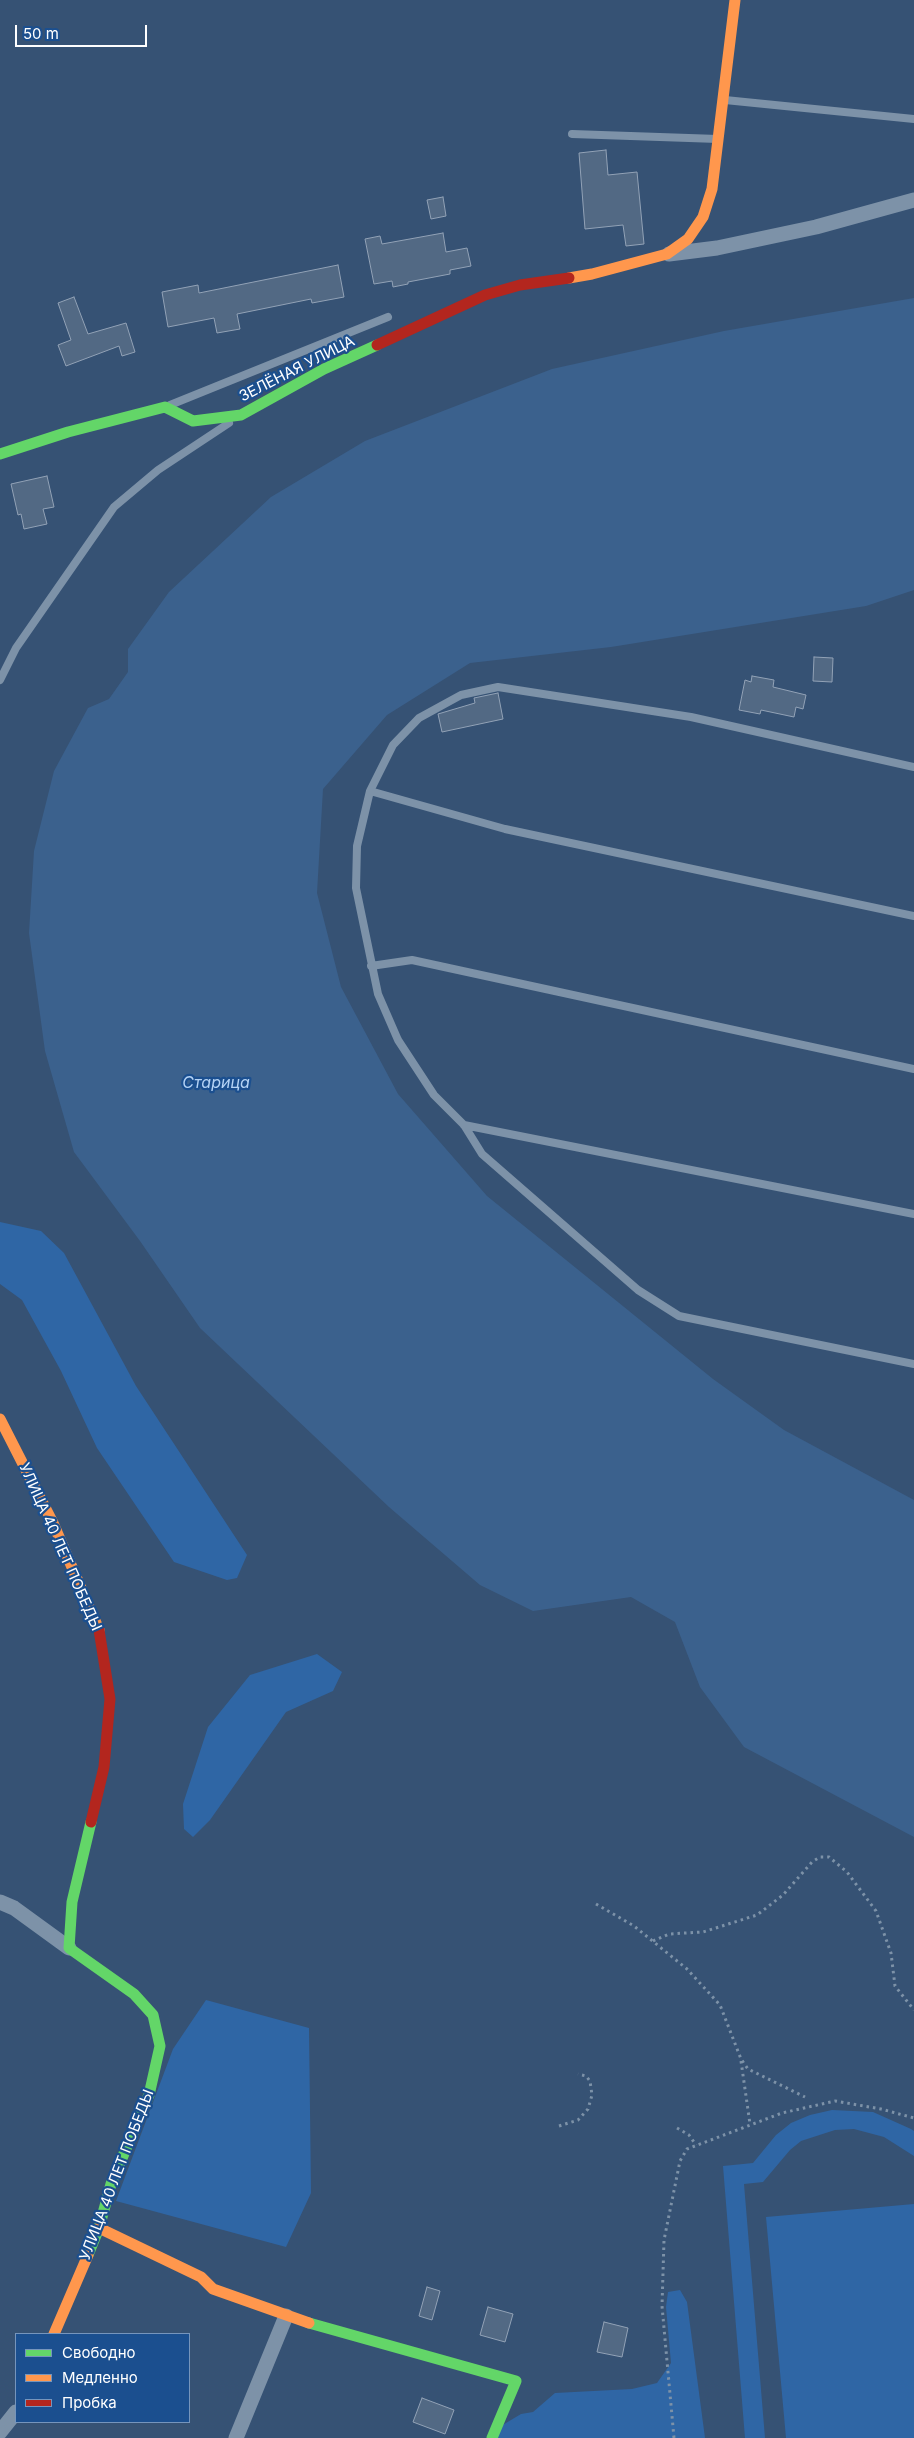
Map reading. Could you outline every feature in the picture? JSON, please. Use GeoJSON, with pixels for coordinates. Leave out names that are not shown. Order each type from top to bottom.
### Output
{"type":"FeatureCollection","features":[{"type":"Feature","properties":{"kind":"street"},"geometry":{"type":"LineString","coordinates":[[667,254],[688,239],[703,217],[712,189],[735,0]]}},
{"type":"Feature","properties":{"kind":"street"},"geometry":{"type":"LineString","coordinates":[[667,254],[717,248],[816,228],[914,200]]}},
{"type":"Feature","properties":{"kind":"street","name":"ЗЕЛЁНАЯ УЛИЦА"},"geometry":{"type":"LineString","coordinates":[[165,408],[193,421],[241,415],[324,369],[485,295],[520,285],[592,274],[667,254]]}},
{"type":"Feature","properties":{"kind":"street"},"geometry":{"type":"LineString","coordinates":[[0,454],[68,432],[165,408]]}},
{"type":"Feature","properties":{"kind":"street","name":"УЛИЦА 40 ЛЕТ ПОБЕДЫ"},"geometry":{"type":"LineString","coordinates":[[0,1419],[53,1523],[100,1632],[110,1699],[104,1767],[72,1902],[69,1948],[134,1994],[153,2015],[160,2046],[149,2095],[112,2184],[98,2228],[54,2333]]}},
{"type":"Feature","properties":{"kind":"street"},"geometry":{"type":"LineString","coordinates":[[0,1902],[14,1908],[69,1948]]}},
{"type":"Feature","properties":{"kind":"street"},"geometry":{"type":"LineString","coordinates":[[98,2228],[200,2277],[213,2289],[286,2316],[516,2381],[492,2438]]}},
{"type":"Feature","properties":{"kind":"street"},"geometry":{"type":"LineString","coordinates":[[236,2438],[286,2316]]}},
{"type":"Feature","properties":{"kind":"street"},"geometry":{"type":"LineString","coordinates":[[0,2432],[15,2413]]}},
{"type":"Feature","properties":{"kind":"lane"},"geometry":{"type":"LineString","coordinates":[[723,99],[914,119]]}},
{"type":"Feature","properties":{"kind":"lane"},"geometry":{"type":"LineString","coordinates":[[572,134],[718,138]]}},
{"type":"Feature","properties":{"kind":"lane"},"geometry":{"type":"LineString","coordinates":[[165,408],[388,316]]}},
{"type":"Feature","properties":{"kind":"lane"},"geometry":{"type":"LineString","coordinates":[[0,680],[16,648],[114,507],[158,470],[241,415]]}},
{"type":"Feature","properties":{"kind":"lane"},"geometry":{"type":"LineString","coordinates":[[914,767],[691,716],[498,687],[461,695],[418,718],[393,745],[370,791],[357,846],[356,888],[378,994],[398,1040],[434,1095],[464,1125],[482,1154],[638,1290],[679,1316],[914,1364]]}},
{"type":"Feature","properties":{"kind":"lane"},"geometry":{"type":"LineString","coordinates":[[370,791],[505,830],[914,916]]}},
{"type":"Feature","properties":{"kind":"lane"},"geometry":{"type":"LineString","coordinates":[[371,966],[412,960],[914,1069]]}},
{"type":"Feature","properties":{"kind":"lane"},"geometry":{"type":"LineString","coordinates":[[464,1125],[914,1214]]}},
{"type":"Feature","properties":{"kind":"path"},"geometry":{"type":"LineString","coordinates":[[652,1941],[669,1934],[703,1932],[757,1915],[784,1895],[812,1862],[820,1858],[829,1857],[847,1872],[876,1911],[891,1954],[895,1986],[914,2010]]}},
{"type":"Feature","properties":{"kind":"path"},"geometry":{"type":"LineString","coordinates":[[596,1904],[634,1926],[687,1969],[720,2005],[740,2059],[750,2124]]}},
{"type":"Feature","properties":{"kind":"path"},"geometry":{"type":"LineString","coordinates":[[740,2059],[748,2069],[805,2097]]}},
{"type":"Feature","properties":{"kind":"path"},"geometry":{"type":"LineString","coordinates":[[559,2126],[578,2120],[588,2109],[592,2095],[590,2081],[586,2076],[578,2074]]}},
{"type":"Feature","properties":{"kind":"path"},"geometry":{"type":"LineString","coordinates":[[674,2438],[662,2306],[664,2240],[680,2161],[688,2149],[782,2113],[835,2101],[881,2108],[914,2118]]}},
{"type":"Feature","properties":{"kind":"path"},"geometry":{"type":"LineString","coordinates":[[677,2128],[690,2135],[696,2145]]}},
{"type":"Feature","properties":{"kind":"shaded area"},"geometry":{"type":"Polygon","coordinates":[[[0,1222],[41,1231],[64,1253],[136,1386],[247,1555],[237,1578],[227,1580],[174,1562],[97,1448],[61,1371],[22,1300],[0,1284],[0,1222]]]}},
{"type":"Feature","properties":{"kind":"shaded area"},"geometry":{"type":"Polygon","coordinates":[[[317,1654],[342,1672],[333,1691],[286,1712],[210,1820],[193,1837],[184,1829],[183,1804],[208,1727],[250,1675],[317,1654]]]}},
{"type":"Feature","properties":{"kind":"shaded area"},"geometry":{"type":"Polygon","coordinates":[[[206,2000],[309,2028],[311,2193],[286,2247],[116,2201],[173,2049],[206,2000]]]}},
{"type":"Feature","properties":{"kind":"shaded area"},"geometry":{"type":"Polygon","coordinates":[[[832,2110],[873,2112],[911,2129],[914,2131],[914,2156],[884,2137],[854,2129],[835,2130],[801,2141],[790,2150],[763,2182],[744,2184],[765,2438],[745,2438],[723,2166],[753,2163],[776,2135],[791,2123],[810,2115],[832,2110]]]}},
{"type":"Feature","properties":{"kind":"shaded area"},"geometry":{"type":"Polygon","coordinates":[[[914,2204],[914,2438],[786,2438],[766,2217],[914,2204]]]}},
{"type":"Feature","properties":{"kind":"shaded area"},"geometry":{"type":"Polygon","coordinates":[[[680,2290],[687,2302],[705,2438],[497,2438],[501,2426],[521,2414],[533,2412],[555,2393],[632,2389],[657,2383],[671,2363],[666,2307],[668,2292],[680,2290]]]}},
{"type":"Feature","properties":{"kind":"water","name":"Старица"},"geometry":{"type":"Polygon","coordinates":[[[914,298],[914,590],[866,606],[611,647],[470,663],[387,715],[323,789],[317,893],[341,987],[398,1094],[487,1196],[713,1379],[784,1430],[914,1500],[914,1837],[744,1747],[700,1687],[675,1622],[631,1597],[533,1611],[480,1585],[389,1507],[200,1328],[140,1241],[74,1152],[45,1051],[29,933],[34,851],[54,771],[88,708],[109,699],[128,672],[128,649],[169,592],[271,497],[365,441],[552,369],[724,331],[914,298]]]}},
{"type":"Feature","properties":{"kind":"building"},"geometry":{"type":"Polygon","coordinates":[[[606,150],[608,175],[637,172],[644,244],[626,246],[623,225],[585,229],[579,153],[606,150]]]}},
{"type":"Feature","properties":{"kind":"building"},"geometry":{"type":"Polygon","coordinates":[[[443,197],[446,216],[431,219],[427,200],[443,197]]]}},
{"type":"Feature","properties":{"kind":"building"},"geometry":{"type":"Polygon","coordinates":[[[443,233],[446,252],[467,248],[471,266],[450,270],[450,274],[408,282],[408,284],[393,287],[392,281],[374,284],[365,239],[380,236],[382,244],[443,233]]]}},
{"type":"Feature","properties":{"kind":"building"},"geometry":{"type":"Polygon","coordinates":[[[338,265],[344,297],[312,303],[311,299],[237,314],[240,329],[217,333],[214,318],[168,327],[162,292],[198,285],[199,293],[338,265]]]}},
{"type":"Feature","properties":{"kind":"building"},"geometry":{"type":"Polygon","coordinates":[[[74,297],[88,334],[126,323],[135,352],[122,356],[119,346],[66,366],[58,345],[71,340],[58,303],[74,297]]]}},
{"type":"Feature","properties":{"kind":"building"},"geometry":{"type":"Polygon","coordinates":[[[47,476],[54,507],[43,509],[47,524],[24,529],[21,514],[18,515],[11,484],[47,476]]]}},
{"type":"Feature","properties":{"kind":"building"},"geometry":{"type":"Polygon","coordinates":[[[814,657],[833,658],[832,682],[813,681],[814,657]]]}},
{"type":"Feature","properties":{"kind":"building"},"geometry":{"type":"Polygon","coordinates":[[[752,676],[774,680],[773,687],[806,695],[803,709],[796,707],[794,717],[761,710],[760,714],[739,710],[745,680],[751,682],[752,676]]]}},
{"type":"Feature","properties":{"kind":"building"},"geometry":{"type":"Polygon","coordinates":[[[498,693],[503,719],[442,732],[438,714],[475,703],[474,698],[498,693]]]}},
{"type":"Feature","properties":{"kind":"building"},"geometry":{"type":"Polygon","coordinates":[[[427,2287],[440,2291],[432,2320],[419,2316],[427,2287]]]}},
{"type":"Feature","properties":{"kind":"building"},"geometry":{"type":"Polygon","coordinates":[[[488,2307],[513,2314],[505,2342],[480,2335],[488,2307]]]}},
{"type":"Feature","properties":{"kind":"building"},"geometry":{"type":"Polygon","coordinates":[[[604,2322],[628,2328],[622,2357],[597,2352],[604,2322]]]}},
{"type":"Feature","properties":{"kind":"building"},"geometry":{"type":"Polygon","coordinates":[[[422,2398],[454,2410],[445,2434],[413,2422],[422,2398]]]}},
{"type":"Feature","properties":{"kind":"traffic: fast"},"geometry":{"type":"LineString","coordinates":[[0,454],[68,432],[165,407],[193,421],[241,415],[324,369],[377,345]]}},
{"type":"Feature","properties":{"kind":"traffic: fast"},"geometry":{"type":"LineString","coordinates":[[88,2255],[99,2228],[111,2184],[149,2095],[160,2046],[153,2015],[134,1994],[69,1948],[72,1902],[91,1822]]}},
{"type":"Feature","properties":{"kind":"traffic: fast"},"geometry":{"type":"LineString","coordinates":[[309,2323],[516,2381],[492,2438]]}},
{"type":"Feature","properties":{"kind":"traffic: slow"},"geometry":{"type":"LineString","coordinates":[[569,278],[592,274],[667,254],[688,239],[703,217],[712,189],[735,0]]}},
{"type":"Feature","properties":{"kind":"traffic: slow"},"geometry":{"type":"LineString","coordinates":[[0,1419],[53,1523],[99,1630]]}},
{"type":"Feature","properties":{"kind":"traffic: slow"},"geometry":{"type":"LineString","coordinates":[[99,2228],[201,2277],[213,2289],[309,2323]]}},
{"type":"Feature","properties":{"kind":"traffic: slow"},"geometry":{"type":"LineString","coordinates":[[54,2333],[88,2255]]}},
{"type":"Feature","properties":{"kind":"traffic: jam"},"geometry":{"type":"LineString","coordinates":[[377,345],[485,295],[520,285],[569,278]]}},
{"type":"Feature","properties":{"kind":"traffic: jam"},"geometry":{"type":"LineString","coordinates":[[91,1822],[104,1767],[110,1699],[99,1630]]}}]}
